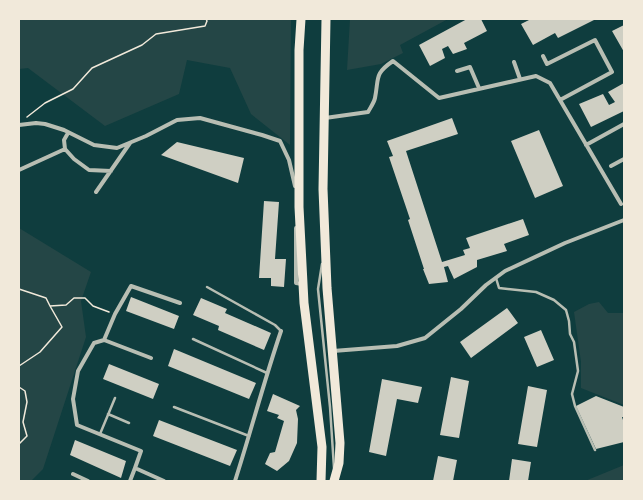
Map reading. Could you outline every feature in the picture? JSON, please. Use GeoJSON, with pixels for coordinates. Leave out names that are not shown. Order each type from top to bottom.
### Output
{"type":"FeatureCollection","features":[{"type":"Feature","properties":{"kind":"main road"},"geometry":{"type":"LineString","coordinates":[[301,19],[299,58],[299,207],[304,303],[322,448],[322,478]]}},
{"type":"Feature","properties":{"kind":"main road"},"geometry":{"type":"LineString","coordinates":[[326,19],[322,172],[327,288],[340,442],[339,463],[335,480]]}},
{"type":"Feature","properties":{"kind":"street"},"geometry":{"type":"LineString","coordinates":[[543,56],[547,64],[595,40],[612,72],[560,100]]}},
{"type":"Feature","properties":{"kind":"street"},"geometry":{"type":"LineString","coordinates":[[324,118],[368,112],[375,99],[377,78],[383,68],[393,61],[439,98],[536,76],[550,83],[620,204]]}},
{"type":"Feature","properties":{"kind":"street"},"geometry":{"type":"LineString","coordinates":[[514,62],[520,79]]}},
{"type":"Feature","properties":{"kind":"street"},"geometry":{"type":"LineString","coordinates":[[457,71],[470,67],[479,88]]}},
{"type":"Feature","properties":{"kind":"street"},"geometry":{"type":"LineString","coordinates":[[19,125],[36,123],[45,124],[68,132],[94,145],[117,148],[146,136],[177,120],[200,118],[280,141],[289,160],[296,187],[296,283],[303,284]]}},
{"type":"Feature","properties":{"kind":"street"},"geometry":{"type":"LineString","coordinates":[[586,145],[624,124]]}},
{"type":"Feature","properties":{"kind":"street"},"geometry":{"type":"LineString","coordinates":[[68,132],[64,140],[65,149],[74,159],[89,170],[111,171]]}},
{"type":"Feature","properties":{"kind":"street"},"geometry":{"type":"LineString","coordinates":[[96,192],[130,143]]}},
{"type":"Feature","properties":{"kind":"street"},"geometry":{"type":"LineString","coordinates":[[19,170],[65,149]]}},
{"type":"Feature","properties":{"kind":"street"},"geometry":{"type":"LineString","coordinates":[[611,166],[624,160]]}},
{"type":"Feature","properties":{"kind":"street"},"geometry":{"type":"LineString","coordinates":[[333,351],[397,346],[425,338],[505,271],[565,243],[624,220]]}},
{"type":"Feature","properties":{"kind":"street"},"geometry":{"type":"LineString","coordinates":[[104,340],[115,314],[132,286],[180,303]]}},
{"type":"Feature","properties":{"kind":"street"},"geometry":{"type":"LineString","coordinates":[[235,481],[250,436],[267,372],[281,331]]}},
{"type":"Feature","properties":{"kind":"street"},"geometry":{"type":"LineString","coordinates":[[130,481],[141,450],[77,425],[74,399],[78,371],[94,343],[104,340],[151,358]]}},
{"type":"Feature","properties":{"kind":"street"},"geometry":{"type":"LineString","coordinates":[[135,468],[164,481]]}},
{"type":"Feature","properties":{"kind":"street"},"geometry":{"type":"LineString","coordinates":[[73,474],[88,481]]}},
{"type":"Feature","properties":{"kind":"lane"},"geometry":{"type":"LineString","coordinates":[[326,242],[318,289],[330,407],[335,480]]}},
{"type":"Feature","properties":{"kind":"lane"},"geometry":{"type":"LineString","coordinates":[[496,278],[499,288],[536,292],[554,300],[566,310],[570,334],[574,342],[578,372],[572,394],[575,406],[595,450]]}},
{"type":"Feature","properties":{"kind":"lane"},"geometry":{"type":"LineString","coordinates":[[207,287],[275,325],[281,331]]}},
{"type":"Feature","properties":{"kind":"lane"},"geometry":{"type":"LineString","coordinates":[[193,340],[267,372]]}},
{"type":"Feature","properties":{"kind":"lane"},"geometry":{"type":"LineString","coordinates":[[100,434],[115,398]]}},
{"type":"Feature","properties":{"kind":"lane"},"geometry":{"type":"LineString","coordinates":[[174,407],[250,436]]}},
{"type":"Feature","properties":{"kind":"lane"},"geometry":{"type":"LineString","coordinates":[[108,414],[129,423]]}},
{"type":"Feature","properties":{"kind":"path"},"geometry":{"type":"LineString","coordinates":[[24,119],[45,103],[73,89],[92,68],[142,45],[156,34],[205,26],[207,21],[206,19]]}},
{"type":"Feature","properties":{"kind":"path"},"geometry":{"type":"LineString","coordinates":[[19,289],[46,298],[62,327],[40,352],[19,366]]}},
{"type":"Feature","properties":{"kind":"path"},"geometry":{"type":"LineString","coordinates":[[50,306],[66,305],[74,298],[85,298],[93,306],[115,314]]}},
{"type":"Feature","properties":{"kind":"path"},"geometry":{"type":"LineString","coordinates":[[19,387],[25,390],[28,402],[23,422],[27,436],[19,444]]}},
{"type":"Feature","properties":{"kind":"shaded area"},"geometry":{"type":"Polygon","coordinates":[[[19,19],[291,19],[290,145],[251,114],[230,68],[187,60],[179,94],[105,126],[28,68],[19,69],[19,19]]]}},
{"type":"Feature","properties":{"kind":"shaded area"},"geometry":{"type":"Polygon","coordinates":[[[350,19],[448,19],[400,45],[403,53],[381,64],[347,70],[350,19]]]}},
{"type":"Feature","properties":{"kind":"shaded area"},"geometry":{"type":"Polygon","coordinates":[[[19,228],[91,272],[81,301],[86,337],[43,469],[31,481],[19,481],[19,228]]]}},
{"type":"Feature","properties":{"kind":"shaded area"},"geometry":{"type":"Polygon","coordinates":[[[599,302],[608,313],[624,313],[624,405],[581,388],[581,362],[574,312],[589,304],[599,302]]]}},
{"type":"Feature","properties":{"kind":"shaded area"},"geometry":{"type":"Polygon","coordinates":[[[624,465],[624,481],[585,481],[624,465]]]}},
{"type":"Feature","properties":{"kind":"building"},"geometry":{"type":"Polygon","coordinates":[[[467,19],[481,19],[487,31],[464,43],[467,49],[453,54],[448,46],[442,49],[445,58],[430,66],[419,45],[467,19]]]}},
{"type":"Feature","properties":{"kind":"building"},"geometry":{"type":"Polygon","coordinates":[[[531,19],[596,19],[558,38],[555,33],[533,45],[521,24],[531,19]]]}},
{"type":"Feature","properties":{"kind":"building"},"geometry":{"type":"Polygon","coordinates":[[[624,25],[624,52],[612,31],[624,25]]]}},
{"type":"Feature","properties":{"kind":"building"},"geometry":{"type":"Polygon","coordinates":[[[624,83],[624,111],[591,127],[579,104],[603,94],[609,105],[615,102],[608,92],[624,83]]]}},
{"type":"Feature","properties":{"kind":"building"},"geometry":{"type":"Polygon","coordinates":[[[452,118],[458,134],[406,151],[442,262],[465,255],[463,250],[470,248],[466,238],[523,219],[529,235],[504,244],[507,251],[477,260],[477,267],[454,279],[448,266],[444,267],[448,282],[429,284],[408,220],[410,219],[389,157],[393,156],[387,141],[452,118]]]}},
{"type":"Feature","properties":{"kind":"building"},"geometry":{"type":"Polygon","coordinates":[[[539,130],[563,186],[535,198],[511,141],[539,130]]]}},
{"type":"Feature","properties":{"kind":"building"},"geometry":{"type":"Polygon","coordinates":[[[177,142],[244,158],[238,183],[161,155],[177,142]]]}},
{"type":"Feature","properties":{"kind":"building"},"geometry":{"type":"Polygon","coordinates":[[[264,201],[279,202],[275,259],[286,259],[284,287],[271,286],[271,278],[259,278],[264,201]]]}},
{"type":"Feature","properties":{"kind":"building"},"geometry":{"type":"Polygon","coordinates":[[[131,297],[179,316],[174,329],[126,311],[131,297]]]}},
{"type":"Feature","properties":{"kind":"building"},"geometry":{"type":"Polygon","coordinates":[[[201,298],[227,309],[225,313],[271,333],[264,350],[218,330],[219,326],[193,315],[201,298]]]}},
{"type":"Feature","properties":{"kind":"building"},"geometry":{"type":"Polygon","coordinates":[[[507,308],[518,323],[471,358],[460,342],[507,308]]]}},
{"type":"Feature","properties":{"kind":"building"},"geometry":{"type":"Polygon","coordinates":[[[541,330],[554,360],[537,367],[524,337],[541,330]]]}},
{"type":"Feature","properties":{"kind":"building"},"geometry":{"type":"Polygon","coordinates":[[[174,349],[256,383],[249,399],[168,366],[174,349]]]}},
{"type":"Feature","properties":{"kind":"building"},"geometry":{"type":"Polygon","coordinates":[[[109,364],[159,384],[153,399],[103,379],[109,364]]]}},
{"type":"Feature","properties":{"kind":"building"},"geometry":{"type":"Polygon","coordinates":[[[451,377],[469,381],[459,438],[440,435],[451,377]]]}},
{"type":"Feature","properties":{"kind":"building"},"geometry":{"type":"Polygon","coordinates":[[[382,379],[422,387],[418,403],[397,399],[386,456],[369,452],[382,379]]]}},
{"type":"Feature","properties":{"kind":"building"},"geometry":{"type":"Polygon","coordinates":[[[528,386],[547,390],[537,447],[518,444],[528,386]]]}},
{"type":"Feature","properties":{"kind":"building"},"geometry":{"type":"Polygon","coordinates":[[[273,394],[300,406],[296,410],[298,419],[297,443],[289,461],[277,471],[265,464],[270,453],[275,452],[284,421],[277,418],[279,415],[267,411],[273,394]]]}},
{"type":"Feature","properties":{"kind":"building"},"geometry":{"type":"Polygon","coordinates":[[[596,396],[624,407],[624,417],[622,417],[624,423],[624,442],[596,449],[576,406],[596,396]]]}},
{"type":"Feature","properties":{"kind":"building"},"geometry":{"type":"Polygon","coordinates":[[[159,420],[237,450],[230,466],[153,436],[159,420]]]}},
{"type":"Feature","properties":{"kind":"building"},"geometry":{"type":"Polygon","coordinates":[[[75,440],[126,461],[121,478],[70,455],[75,440]]]}},
{"type":"Feature","properties":{"kind":"building"},"geometry":{"type":"Polygon","coordinates":[[[438,456],[457,460],[453,481],[433,481],[438,456]]]}},
{"type":"Feature","properties":{"kind":"building"},"geometry":{"type":"Polygon","coordinates":[[[512,459],[531,462],[528,481],[509,481],[512,459]]]}}]}
